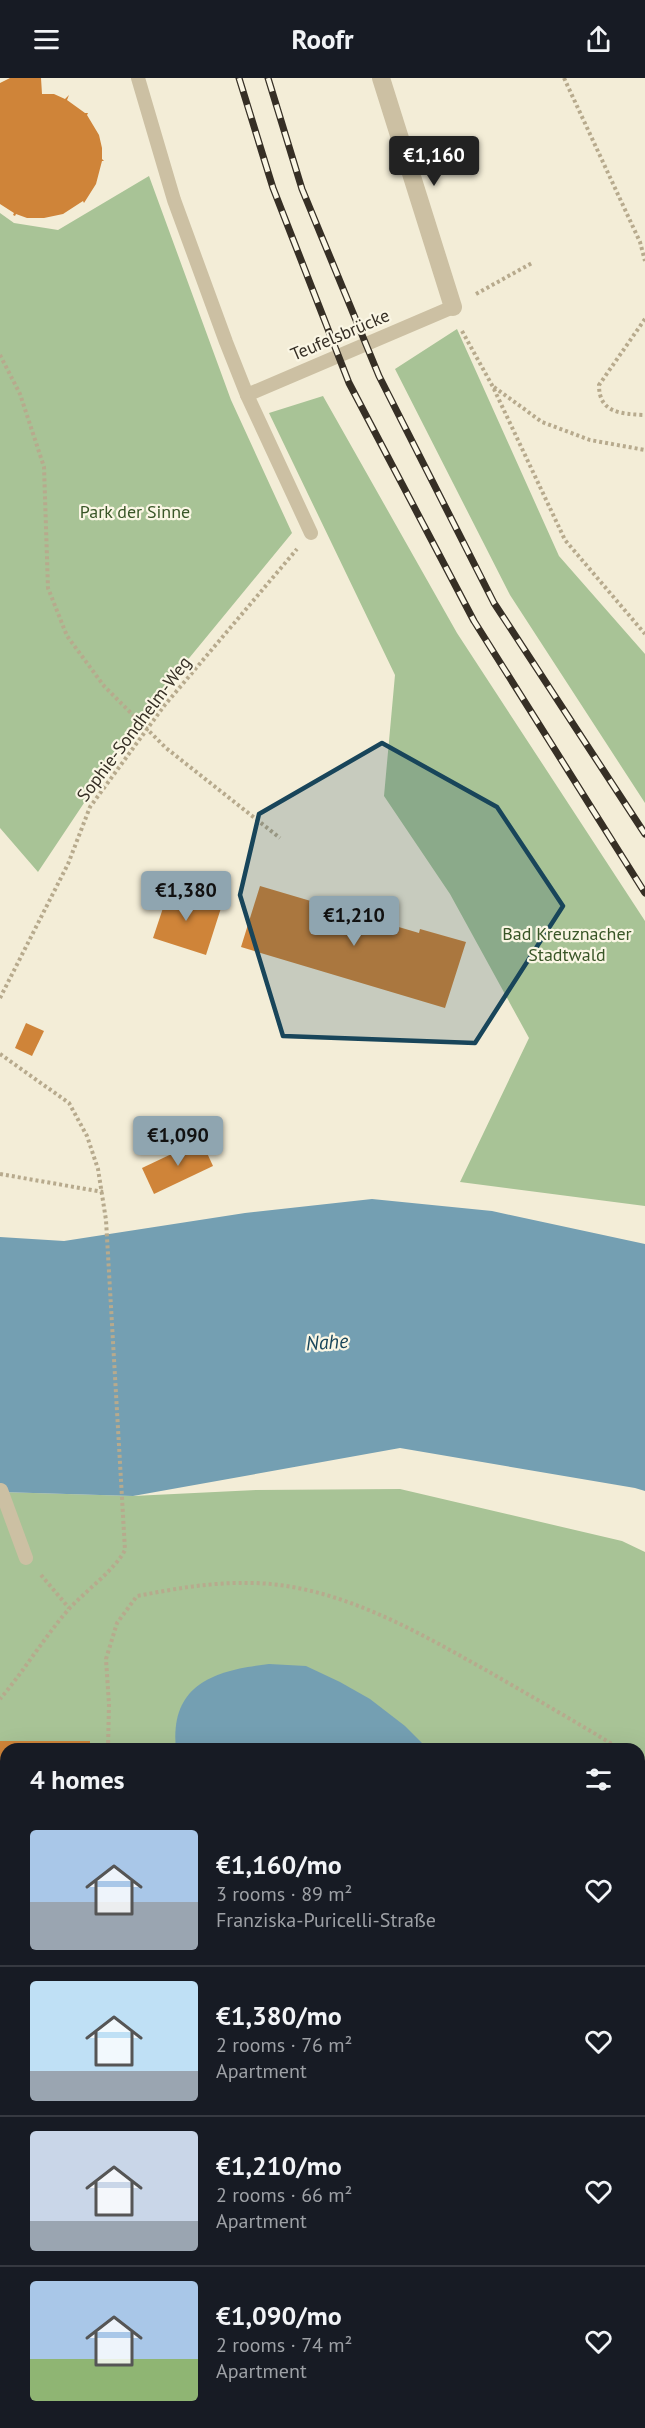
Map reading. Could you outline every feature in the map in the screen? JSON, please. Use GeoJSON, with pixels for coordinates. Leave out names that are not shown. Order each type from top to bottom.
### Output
{"type":"FeatureCollection","features":[{"type":"Feature","properties":{"kind":"street"},"geometry":{"type":"LineString","coordinates":[[381,78],[453,307]]}},
{"type":"Feature","properties":{"kind":"lane"},"geometry":{"type":"LineString","coordinates":[[138,78],[174,200],[246,395],[311,533]]}},
{"type":"Feature","properties":{"kind":"lane","name":"Teufelsbrücke"},"geometry":{"type":"LineString","coordinates":[[246,395],[453,307]]}},
{"type":"Feature","properties":{"kind":"lane"},"geometry":{"type":"LineString","coordinates":[[1,1490],[26,1558]]}},
{"type":"Feature","properties":{"kind":"path"},"geometry":{"type":"LineString","coordinates":[[564,78],[640,242],[645,261]]}},
{"type":"Feature","properties":{"kind":"path"},"geometry":{"type":"LineString","coordinates":[[532,263],[453,307],[465,339],[493,387],[565,540],[645,634]]}},
{"type":"Feature","properties":{"kind":"path"},"geometry":{"type":"LineString","coordinates":[[645,319],[599,385],[600,400],[605,406],[615,411],[645,415]]}},
{"type":"Feature","properties":{"kind":"path"},"geometry":{"type":"LineString","coordinates":[[0,355],[20,394],[44,467],[48,588],[66,636],[104,686],[166,748],[280,838]]}},
{"type":"Feature","properties":{"kind":"path"},"geometry":{"type":"LineString","coordinates":[[493,387],[542,422],[590,440],[645,450]]}},
{"type":"Feature","properties":{"kind":"path","name":"Sophie-Sondhelm-Weg"},"geometry":{"type":"LineString","coordinates":[[0,998],[68,864],[90,807],[164,706],[311,533]]}},
{"type":"Feature","properties":{"kind":"path"},"geometry":{"type":"LineString","coordinates":[[0,1054],[69,1103],[87,1136],[103,1192],[125,1550],[118,1562],[95,1582],[62,1617],[0,1699]]}},
{"type":"Feature","properties":{"kind":"path"},"geometry":{"type":"LineString","coordinates":[[0,1174],[103,1192]]}},
{"type":"Feature","properties":{"kind":"path"},"geometry":{"type":"LineString","coordinates":[[108,1743],[109,1704],[106,1659],[117,1623],[137,1596],[202,1583],[257,1583],[304,1590],[355,1605],[410,1628],[611,1743]]}},
{"type":"Feature","properties":{"kind":"highlighted area"},"geometry":{"type":"Polygon","coordinates":[[[382,743],[497,807],[563,906],[475,1043],[283,1036],[240,895],[259,814],[382,743]]]}},
{"type":"Feature","properties":{"kind":"green space","name":"Park der Sinne"},"geometry":{"type":"Polygon","coordinates":[[[149,176],[231,400],[292,533],[144,713],[38,872],[0,828],[0,213],[14,223],[58,230],[149,176]]]}},
{"type":"Feature","properties":{"kind":"green space"},"geometry":{"type":"Polygon","coordinates":[[[457,329],[559,556],[645,654],[645,803],[510,595],[395,369],[457,329]]]}},
{"type":"Feature","properties":{"kind":"green space","name":"Bad Kreuznacher Stadtwald"},"geometry":{"type":"Polygon","coordinates":[[[323,396],[457,633],[645,921],[645,1206],[460,1182],[529,1038],[450,894],[384,796],[395,675],[269,413],[323,396]]]}},
{"type":"Feature","properties":{"kind":"green space"},"geometry":{"type":"Polygon","coordinates":[[[400,1489],[622,1541],[645,1552],[645,1743],[0,1743],[0,1492],[133,1496],[256,1490],[400,1489]]]}},
{"type":"Feature","properties":{"kind":"water","name":"Nahe"},"geometry":{"type":"Polygon","coordinates":[[[372,1199],[492,1211],[645,1244],[645,1491],[400,1448],[133,1496],[0,1492],[0,1237],[64,1241],[245,1213],[372,1199]]]}},
{"type":"Feature","properties":{"kind":"water"},"geometry":{"type":"Polygon","coordinates":[[[269,1664],[306,1666],[370,1699],[405,1726],[422,1743],[176,1743],[176,1727],[180,1709],[188,1695],[200,1684],[214,1676],[269,1664]]]}},
{"type":"Feature","properties":{"kind":"building"},"geometry":{"type":"Polygon","coordinates":[[[10,78],[41,78],[42,94],[54,94],[65,99],[69,95],[67,100],[88,113],[99,135],[104,161],[102,161],[96,184],[84,203],[83,201],[63,214],[44,218],[27,218],[13,215],[14,213],[0,204],[0,83],[10,78]]]}},
{"type":"Feature","properties":{"kind":"building"},"geometry":{"type":"Polygon","coordinates":[[[260,886],[419,933],[420,929],[466,942],[445,1008],[241,947],[260,886]]]}},
{"type":"Feature","properties":{"kind":"building"},"geometry":{"type":"Polygon","coordinates":[[[160,889],[221,908],[206,955],[153,938],[163,908],[155,906],[160,889]]]}},
{"type":"Feature","properties":{"kind":"building"},"geometry":{"type":"Polygon","coordinates":[[[26,1023],[44,1031],[32,1056],[15,1048],[26,1023]]]}},
{"type":"Feature","properties":{"kind":"building"},"geometry":{"type":"Polygon","coordinates":[[[201,1140],[213,1166],[154,1194],[142,1168],[201,1140]]]}},
{"type":"Feature","properties":{"kind":"building"},"geometry":{"type":"Polygon","coordinates":[[[0,1741],[90,1741],[90,1743],[0,1743],[0,1741]]]}},
{"type":"Feature","properties":{"kind":"railway"},"geometry":{"type":"LineString","coordinates":[[239,78],[273,188],[349,383],[474,621],[645,893]]}},
{"type":"Feature","properties":{"kind":"railway"},"geometry":{"type":"LineString","coordinates":[[268,78],[302,189],[379,376],[494,603],[645,834]]}}]}
